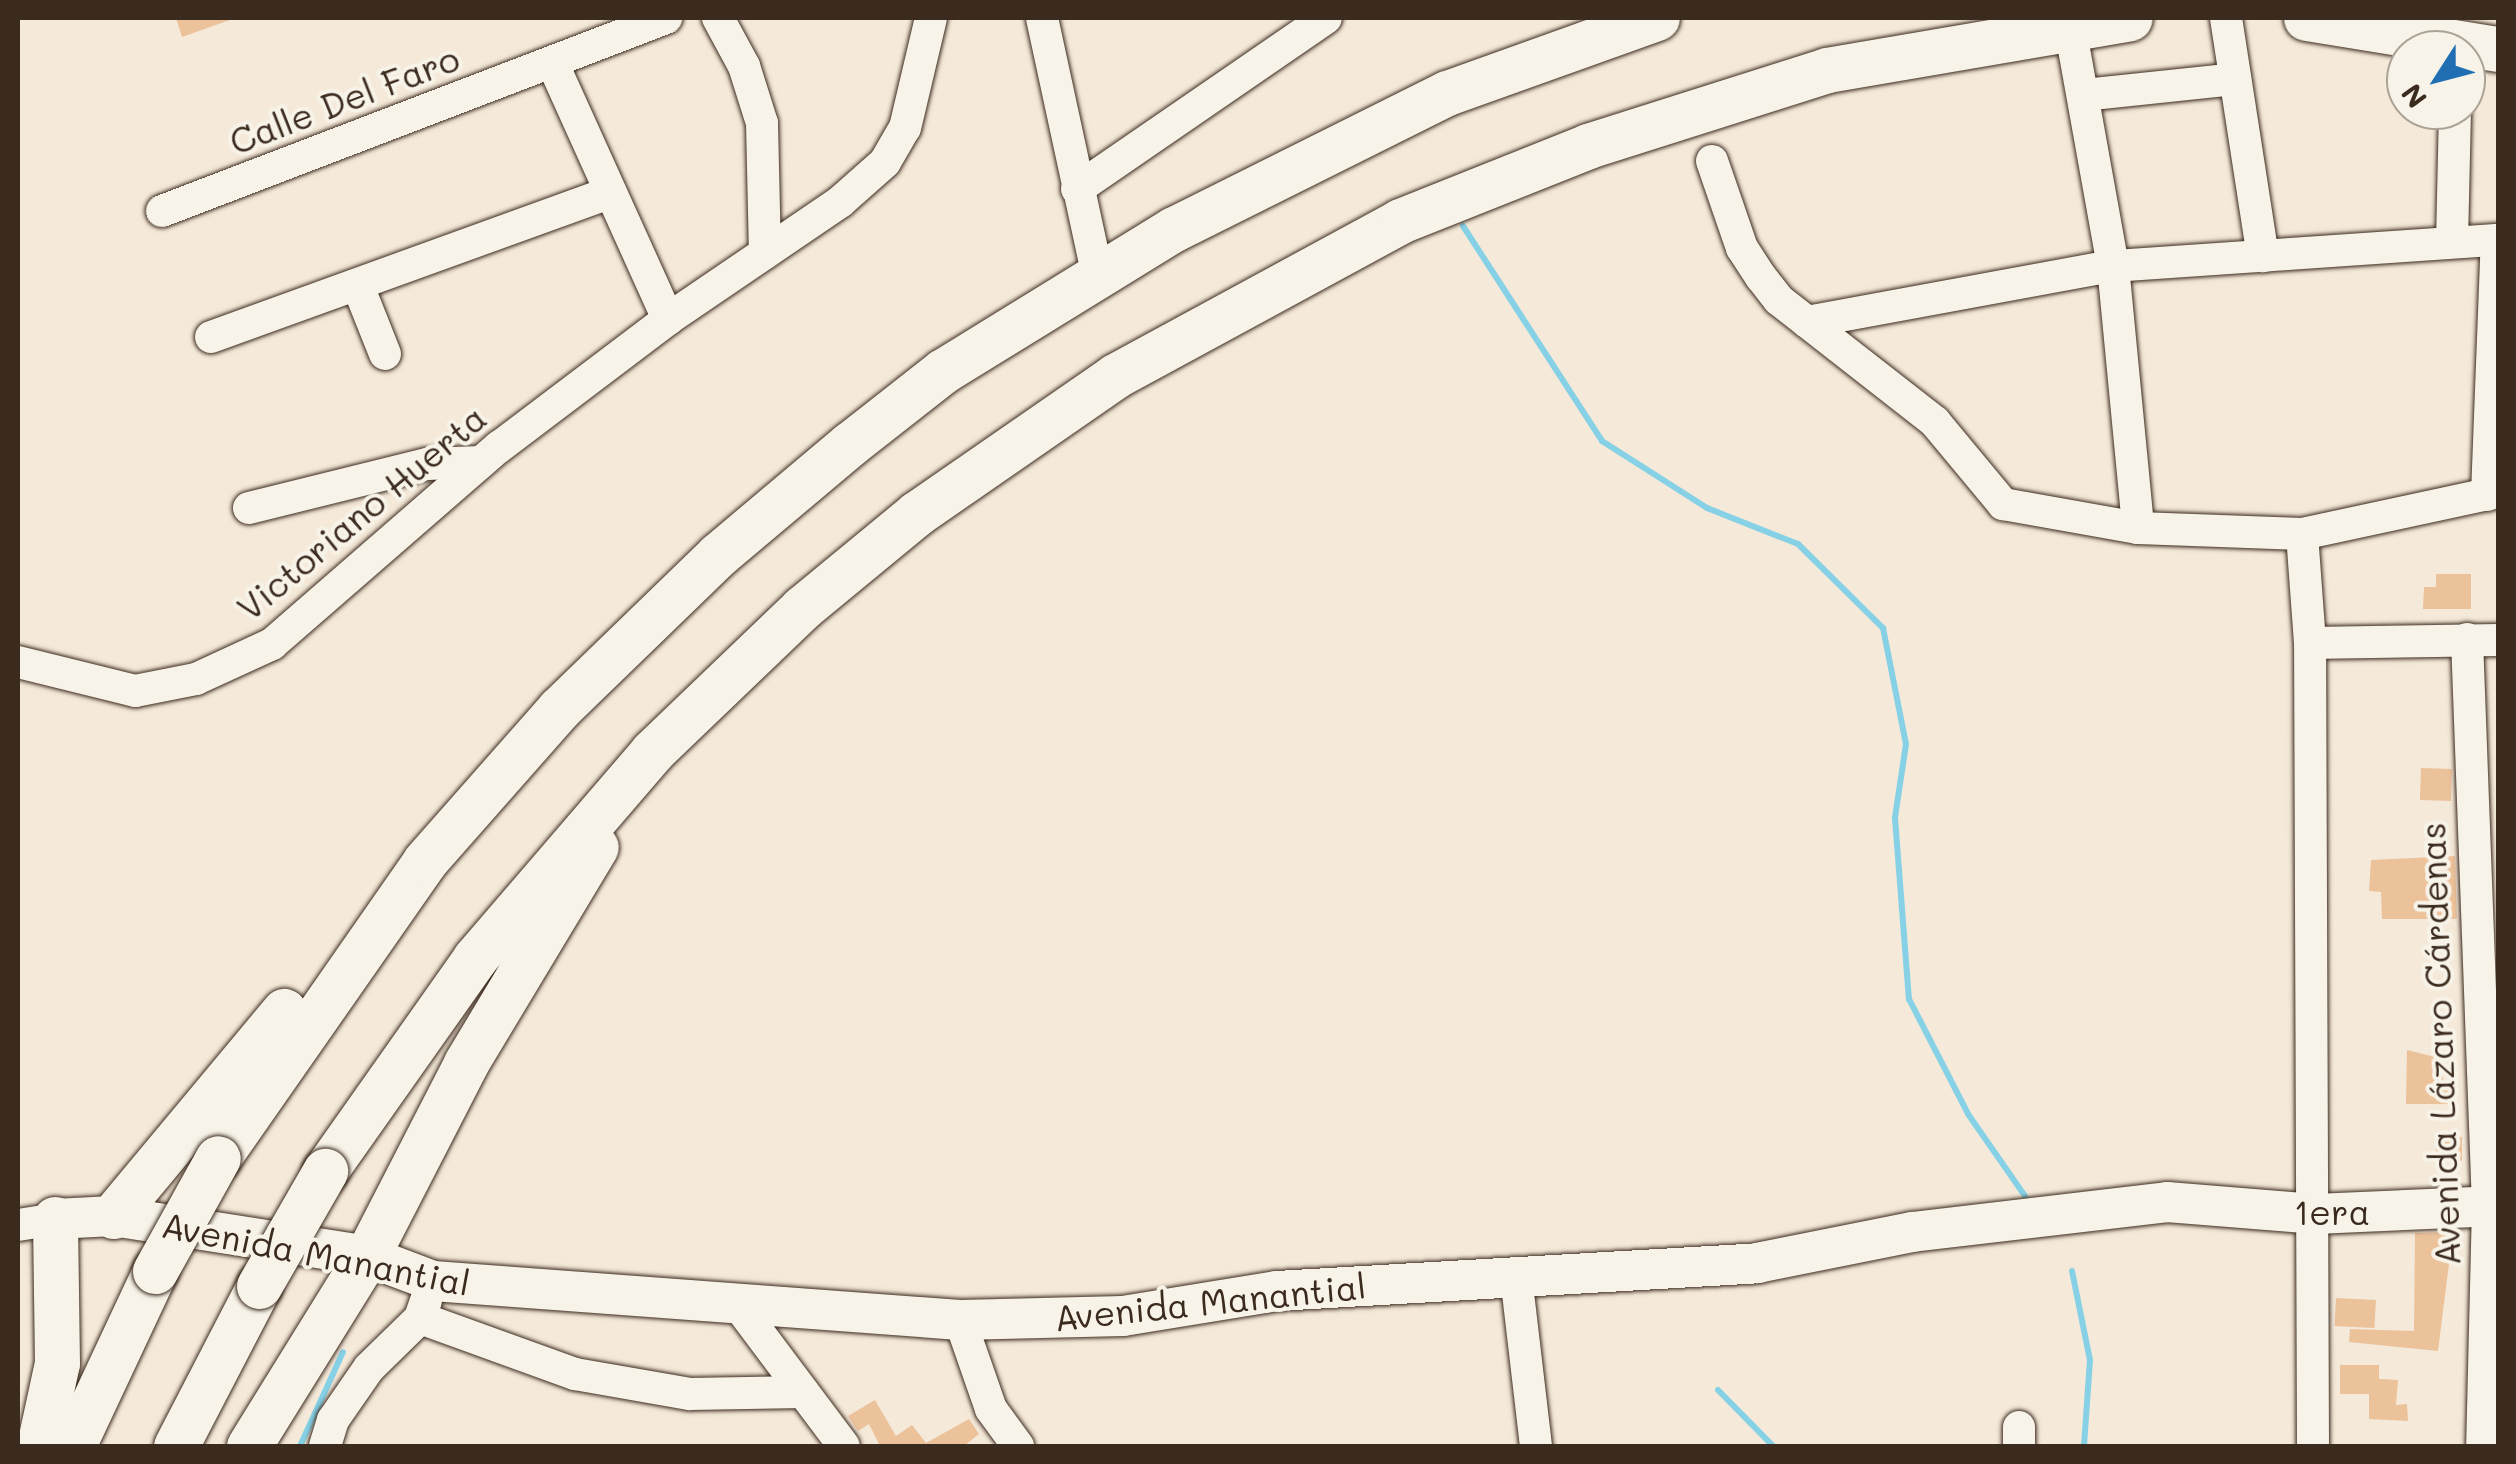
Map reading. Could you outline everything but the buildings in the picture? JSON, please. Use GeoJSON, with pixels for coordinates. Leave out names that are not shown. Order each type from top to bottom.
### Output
{"type":"FeatureCollection","features":[{"type":"Feature","properties":{"kind":"highway"},"geometry":{"type":"LineString","coordinates":[[113,1216],[326,958],[425,861],[559,710],[718,554],[943,372],[1097,273],[1447,93],[1657,18]]}},
{"type":"Feature","properties":{"kind":"highway"},"geometry":{"type":"LineString","coordinates":[[176,1446],[259,1286],[325,1171],[475,958],[652,752],[802,608],[916,514],[1115,376],[1302,270],[1400,221],[1588,146],[1808,76],[2130,18]]}},
{"type":"Feature","properties":{"kind":"highway"},"geometry":{"type":"LineString","coordinates":[[2306,18],[2386,32]]}},
{"type":"Feature","properties":{"kind":"highway"},"geometry":{"type":"LineString","coordinates":[[249,1446],[367,1256],[466,1064],[652,752]]}},
{"type":"Feature","properties":{"kind":"highway"},"geometry":{"type":"LineString","coordinates":[[73,1446],[155,1271],[218,1158],[425,861]]}},
{"type":"Feature","properties":{"kind":"highway"},"geometry":{"type":"LineString","coordinates":[[36,1222],[59,1324],[39,1446]]}},
{"type":"Feature","properties":{"kind":"main road","name":"1era"},"geometry":{"type":"LineString","coordinates":[[2166,1202],[2315,1214],[2493,1206]]}},
{"type":"Feature","properties":{"kind":"main road","name":"Avenida Manantial"},"geometry":{"type":"LineString","coordinates":[[36,1222],[113,1216],[367,1256],[427,1300],[738,1305],[960,1320],[1123,1316],[1277,1291],[1757,1262],[1912,1232],[2166,1202]]}},
{"type":"Feature","properties":{"kind":"street","name":"Calle Del Faro"},"geometry":{"type":"LineString","coordinates":[[162,211],[666,18]]}},
{"type":"Feature","properties":{"kind":"street"},"geometry":{"type":"LineString","coordinates":[[718,18],[744,66],[762,123],[765,253]]}},
{"type":"Feature","properties":{"kind":"street","name":"Victoriano Huerta"},"geometry":{"type":"LineString","coordinates":[[18,662],[135,691],[196,679],[272,644],[481,462],[668,319],[765,253],[885,162],[904,128],[932,18]]}},
{"type":"Feature","properties":{"kind":"street"},"geometry":{"type":"LineString","coordinates":[[1042,18],[1097,273]]}},
{"type":"Feature","properties":{"kind":"street"},"geometry":{"type":"LineString","coordinates":[[1078,188],[1326,18]]}},
{"type":"Feature","properties":{"kind":"street"},"geometry":{"type":"LineString","coordinates":[[2226,18],[2263,256]]}},
{"type":"Feature","properties":{"kind":"street"},"geometry":{"type":"LineString","coordinates":[[2070,27],[2113,266],[2138,528]]}},
{"type":"Feature","properties":{"kind":"street"},"geometry":{"type":"LineString","coordinates":[[552,62],[668,319]]}},
{"type":"Feature","properties":{"kind":"street"},"geometry":{"type":"LineString","coordinates":[[2084,95],[2235,79]]}},
{"type":"Feature","properties":{"kind":"street"},"geometry":{"type":"LineString","coordinates":[[2452,242],[2455,130]]}},
{"type":"Feature","properties":{"kind":"street"},"geometry":{"type":"LineString","coordinates":[[1712,161],[1742,248],[1780,300],[1807,322],[1935,422],[2002,504],[2138,528],[2302,534],[2493,494],[2498,240],[2113,266],[1807,322]]}},
{"type":"Feature","properties":{"kind":"street"},"geometry":{"type":"LineString","coordinates":[[212,337],[611,192]]}},
{"type":"Feature","properties":{"kind":"street"},"geometry":{"type":"LineString","coordinates":[[358,286],[385,354]]}},
{"type":"Feature","properties":{"kind":"street"},"geometry":{"type":"LineString","coordinates":[[249,508],[427,464],[481,462]]}},
{"type":"Feature","properties":{"kind":"street"},"geometry":{"type":"LineString","coordinates":[[2302,534],[2310,643],[2313,1446]]}},
{"type":"Feature","properties":{"kind":"street"},"geometry":{"type":"LineString","coordinates":[[2310,643],[2482,639]]}},
{"type":"Feature","properties":{"kind":"street","name":"Avenida Lázaro Cárdenas"},"geometry":{"type":"LineString","coordinates":[[2482,639],[2493,1206],[2482,1446]]}},
{"type":"Feature","properties":{"kind":"street"},"geometry":{"type":"LineString","coordinates":[[1516,1276],[1536,1446]]}},
{"type":"Feature","properties":{"kind":"street"},"geometry":{"type":"LineString","coordinates":[[324,1446],[333,1420],[369,1368],[427,1300],[575,1374],[690,1394],[803,1392]]}},
{"type":"Feature","properties":{"kind":"street"},"geometry":{"type":"LineString","coordinates":[[738,1305],[844,1446]]}},
{"type":"Feature","properties":{"kind":"street"},"geometry":{"type":"LineString","coordinates":[[960,1320],[991,1409],[1018,1446]]}},
{"type":"Feature","properties":{"kind":"waterway"},"geometry":{"type":"LineString","coordinates":[[1463,226],[1602,441],[1707,508],[1798,544],[1883,628],[1906,744],[1895,818],[1909,999],[1968,1114],[2025,1196]]}},
{"type":"Feature","properties":{"kind":"waterway"},"geometry":{"type":"LineString","coordinates":[[2072,1271],[2090,1360],[2084,1446]]}},
{"type":"Feature","properties":{"kind":"waterway"},"geometry":{"type":"LineString","coordinates":[[300,1446],[343,1352]]}},
{"type":"Feature","properties":{"kind":"waterway"},"geometry":{"type":"LineString","coordinates":[[1718,1390],[1773,1446]]}}]}
